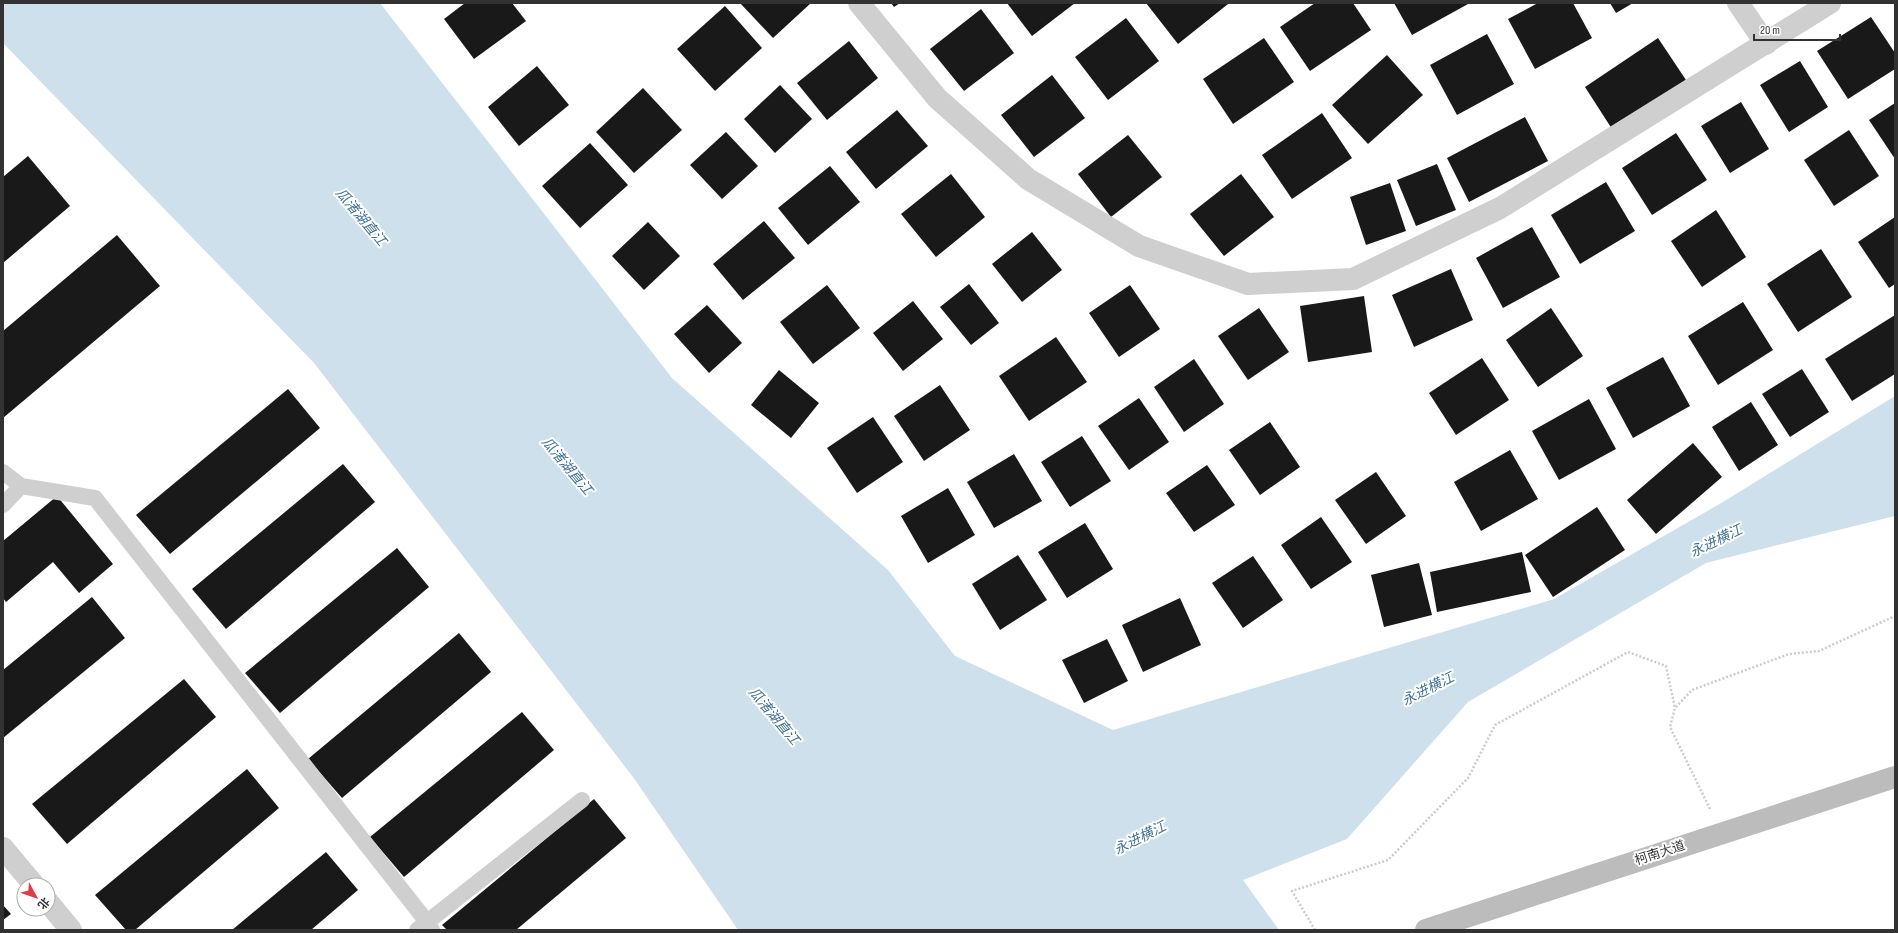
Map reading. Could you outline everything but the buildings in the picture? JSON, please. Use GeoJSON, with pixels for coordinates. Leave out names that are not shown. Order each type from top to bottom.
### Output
{"type":"FeatureCollection","features":[{"type":"Feature","properties":{"kind":"main road","name":"柯南大道"},"geometry":{"type":"LineString","coordinates":[[1429,929],[1895,777]]}},
{"type":"Feature","properties":{"kind":"street"},"geometry":{"type":"LineString","coordinates":[[859,3],[937,98],[1028,179],[1139,246],[1248,284],[1353,279],[1500,208],[1830,3]]}},
{"type":"Feature","properties":{"kind":"street"},"geometry":{"type":"LineString","coordinates":[[1738,3],[1766,44]]}},
{"type":"Feature","properties":{"kind":"street"},"geometry":{"type":"LineString","coordinates":[[3,848],[27,877]]}},
{"type":"Feature","properties":{"kind":"street"},"geometry":{"type":"LineString","coordinates":[[56,912],[71,930]]}},
{"type":"Feature","properties":{"kind":"lane"},"geometry":{"type":"LineString","coordinates":[[3,472],[21,486],[95,498],[425,927],[582,800]]}},
{"type":"Feature","properties":{"kind":"lane"},"geometry":{"type":"LineString","coordinates":[[3,505],[21,486]]}},
{"type":"Feature","properties":{"kind":"path"},"geometry":{"type":"LineString","coordinates":[[1675,708],[1692,690],[1789,654],[1819,651],[1895,616]]}},
{"type":"Feature","properties":{"kind":"path"},"geometry":{"type":"LineString","coordinates":[[1315,930],[1292,891],[1388,860],[1468,778],[1495,725],[1628,652],[1666,666],[1675,708],[1670,727],[1722,833]]}},
{"type":"Feature","properties":{"kind":"water"},"geometry":{"type":"Polygon","coordinates":[[[3,3],[380,3],[672,378],[888,570],[955,656],[1113,730],[1554,599],[1723,502],[1895,396],[1895,516],[1706,563],[1468,702],[1347,839],[1243,880],[1279,930],[738,930],[633,777],[314,363],[3,43],[3,3]]]}},
{"type":"Feature","properties":{"kind":"water label","name":"瓜渚湖直江"},"geometry":{"type":"Point","coordinates":[361,217]}},
{"type":"Feature","properties":{"kind":"water label","name":"瓜渚湖直江"},"geometry":{"type":"Point","coordinates":[567,466]}},
{"type":"Feature","properties":{"kind":"water label","name":"永进横江"},"geometry":{"type":"Point","coordinates":[1716,541]}},
{"type":"Feature","properties":{"kind":"water label","name":"永进横江"},"geometry":{"type":"Point","coordinates":[1428,689]}},
{"type":"Feature","properties":{"kind":"water label","name":"瓜渚湖直江"},"geometry":{"type":"Point","coordinates":[774,716]}},
{"type":"Feature","properties":{"kind":"water label","name":"永进横江"},"geometry":{"type":"Point","coordinates":[1140,838]}}]}
